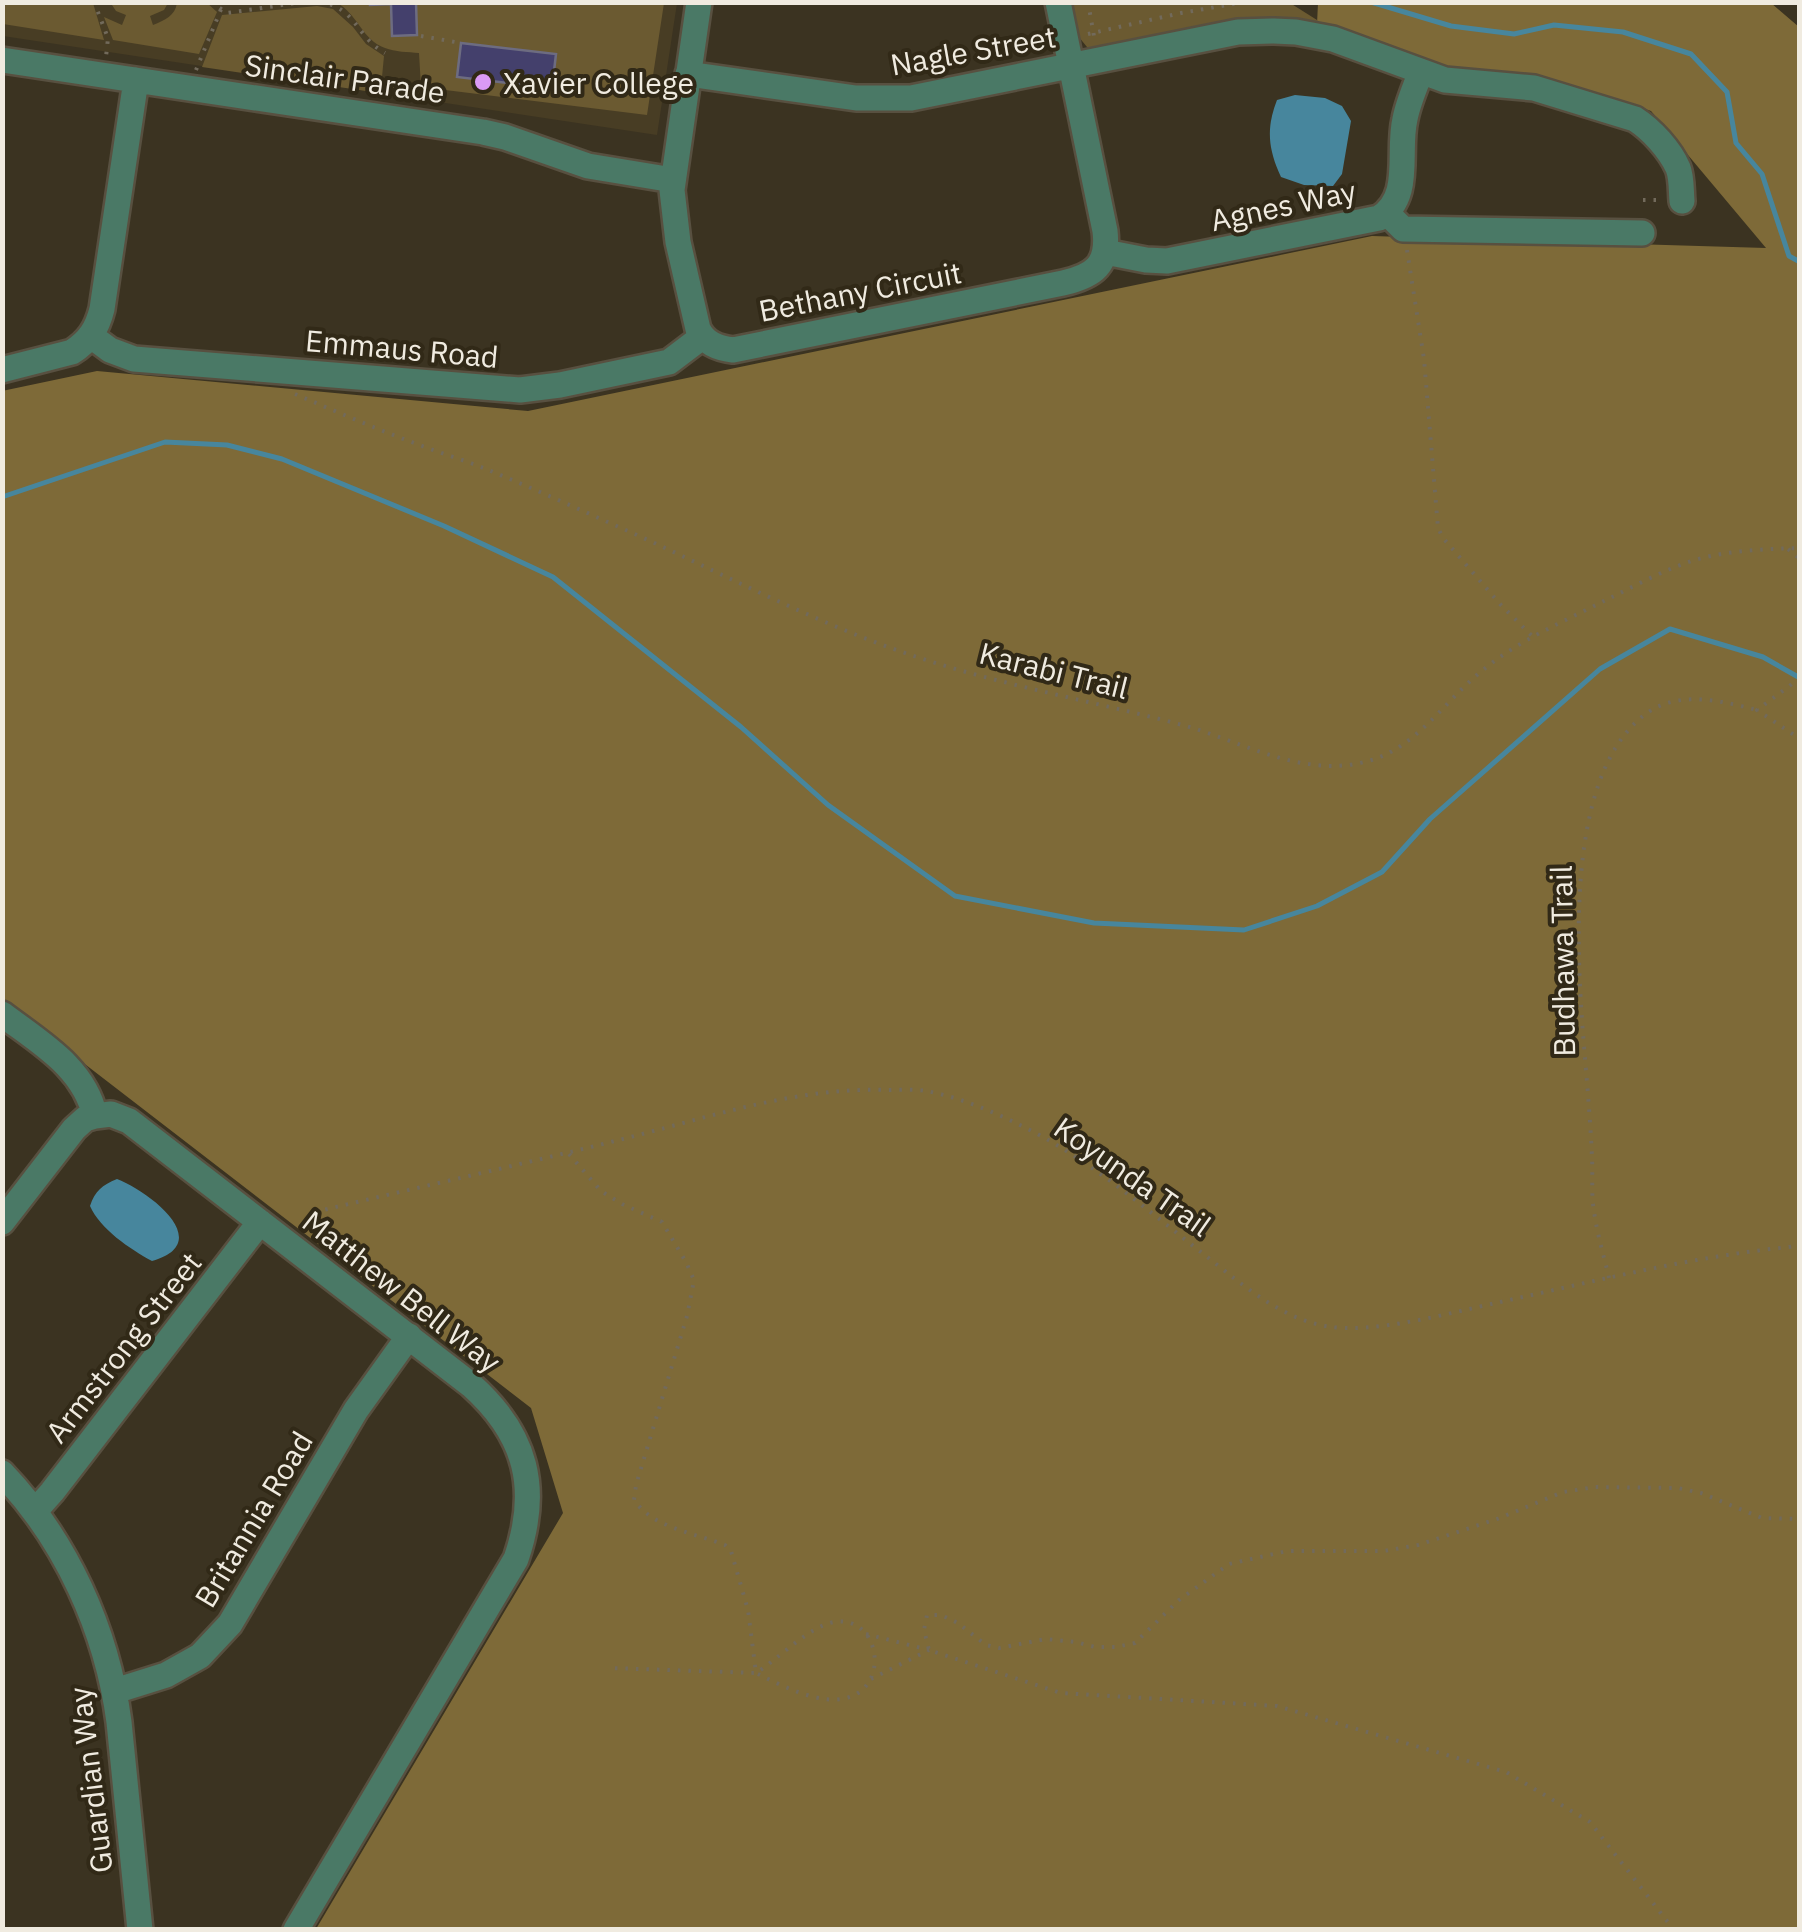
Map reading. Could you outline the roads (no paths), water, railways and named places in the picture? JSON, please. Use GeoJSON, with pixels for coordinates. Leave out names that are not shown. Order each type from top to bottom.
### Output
{"type":"FeatureCollection","features":[{"type":"Feature","properties":{"kind":"street"},"geometry":{"type":"LineString","coordinates":[[699,2],[673,180],[678,242],[702,338]]}},
{"type":"Feature","properties":{"kind":"street"},"geometry":{"type":"LineString","coordinates":[[1058,2],[1105,231],[1105,252]]}},
{"type":"Feature","properties":{"kind":"street","name":"Nagle Street"},"geometry":{"type":"LineString","coordinates":[[688,74],[876,100],[934,94],[1238,32],[1296,32],[1333,39],[1445,80],[1534,88],[1635,119],[1646,126],[1678,168],[1682,201]]}},
{"type":"Feature","properties":{"kind":"street","name":"Sinclair Parade"},"geometry":{"type":"LineString","coordinates":[[2,60],[484,132],[588,166],[673,180]]}},
{"type":"Feature","properties":{"kind":"street","name":"Agnes Way"},"geometry":{"type":"LineString","coordinates":[[1105,252],[1156,262],[1178,260],[1371,220],[1395,221],[1404,121],[1421,72]]}},
{"type":"Feature","properties":{"kind":"street"},"geometry":{"type":"LineString","coordinates":[[2,370],[72,352],[91,336],[102,309],[136,80]]}},
{"type":"Feature","properties":{"kind":"street"},"geometry":{"type":"LineString","coordinates":[[1395,221],[1642,233]]}},
{"type":"Feature","properties":{"kind":"street","name":"Bethany Circuit"},"geometry":{"type":"LineString","coordinates":[[702,338],[732,350],[1064,283],[1094,271],[1105,252]]}},
{"type":"Feature","properties":{"kind":"street","name":"Emmaus Road"},"geometry":{"type":"LineString","coordinates":[[91,336],[110,350],[134,359],[510,390],[560,385],[669,362],[702,338]]}},
{"type":"Feature","properties":{"kind":"street"},"geometry":{"type":"LineString","coordinates":[[2,1014],[74,1070],[95,1116],[74,1129],[2,1222]]}},
{"type":"Feature","properties":{"kind":"street","name":"Matthew Bell Way"},"geometry":{"type":"LineString","coordinates":[[95,1116],[111,1114],[128,1121],[494,1404],[519,1448],[526,1475],[528,1515],[516,1559],[296,1930]]}},
{"type":"Feature","properties":{"kind":"street","name":"Armstrong Street"},"geometry":{"type":"LineString","coordinates":[[36,1510],[260,1222]]}},
{"type":"Feature","properties":{"kind":"street","name":"Britannia Road"},"geometry":{"type":"LineString","coordinates":[[115,1692],[166,1675],[200,1656],[230,1624],[356,1410],[409,1336]]}},
{"type":"Feature","properties":{"kind":"street","name":"Guardian Way"},"geometry":{"type":"LineString","coordinates":[[2,1473],[52,1534],[96,1628],[115,1692],[140,1930]]}},
{"type":"Feature","properties":{"kind":"water"},"geometry":{"type":"Polygon","coordinates":[[[1295,95],[1325,98],[1342,106],[1351,121],[1342,174],[1333,186],[1304,185],[1281,177],[1271,148],[1271,120],[1277,100],[1295,95]]]}},
{"type":"Feature","properties":{"kind":"water"},"geometry":{"type":"Polygon","coordinates":[[[117,1179],[145,1194],[170,1217],[178,1230],[178,1242],[170,1253],[152,1261],[116,1238],[101,1223],[90,1206],[103,1186],[117,1179]]]}},
{"type":"Feature","properties":{"kind":"waterway"},"geometry":{"type":"LineString","coordinates":[[1371,2],[1451,26],[1514,34],[1554,25],[1623,32],[1691,54],[1727,92],[1736,143],[1762,174],[1789,256],[1800,262]]}},
{"type":"Feature","properties":{"kind":"waterway"},"geometry":{"type":"LineString","coordinates":[[2,497],[165,442],[227,445],[282,459],[444,526],[553,577],[741,727],[828,805],[955,896],[1094,923],[1244,930],[1317,906],[1382,872],[1430,819],[1600,669],[1670,629],[1763,657],[1800,678]]}},
{"type":"Feature","properties":{"kind":"place","name":"Xavier College"},"geometry":{"type":"Point","coordinates":[483,82]}}]}
